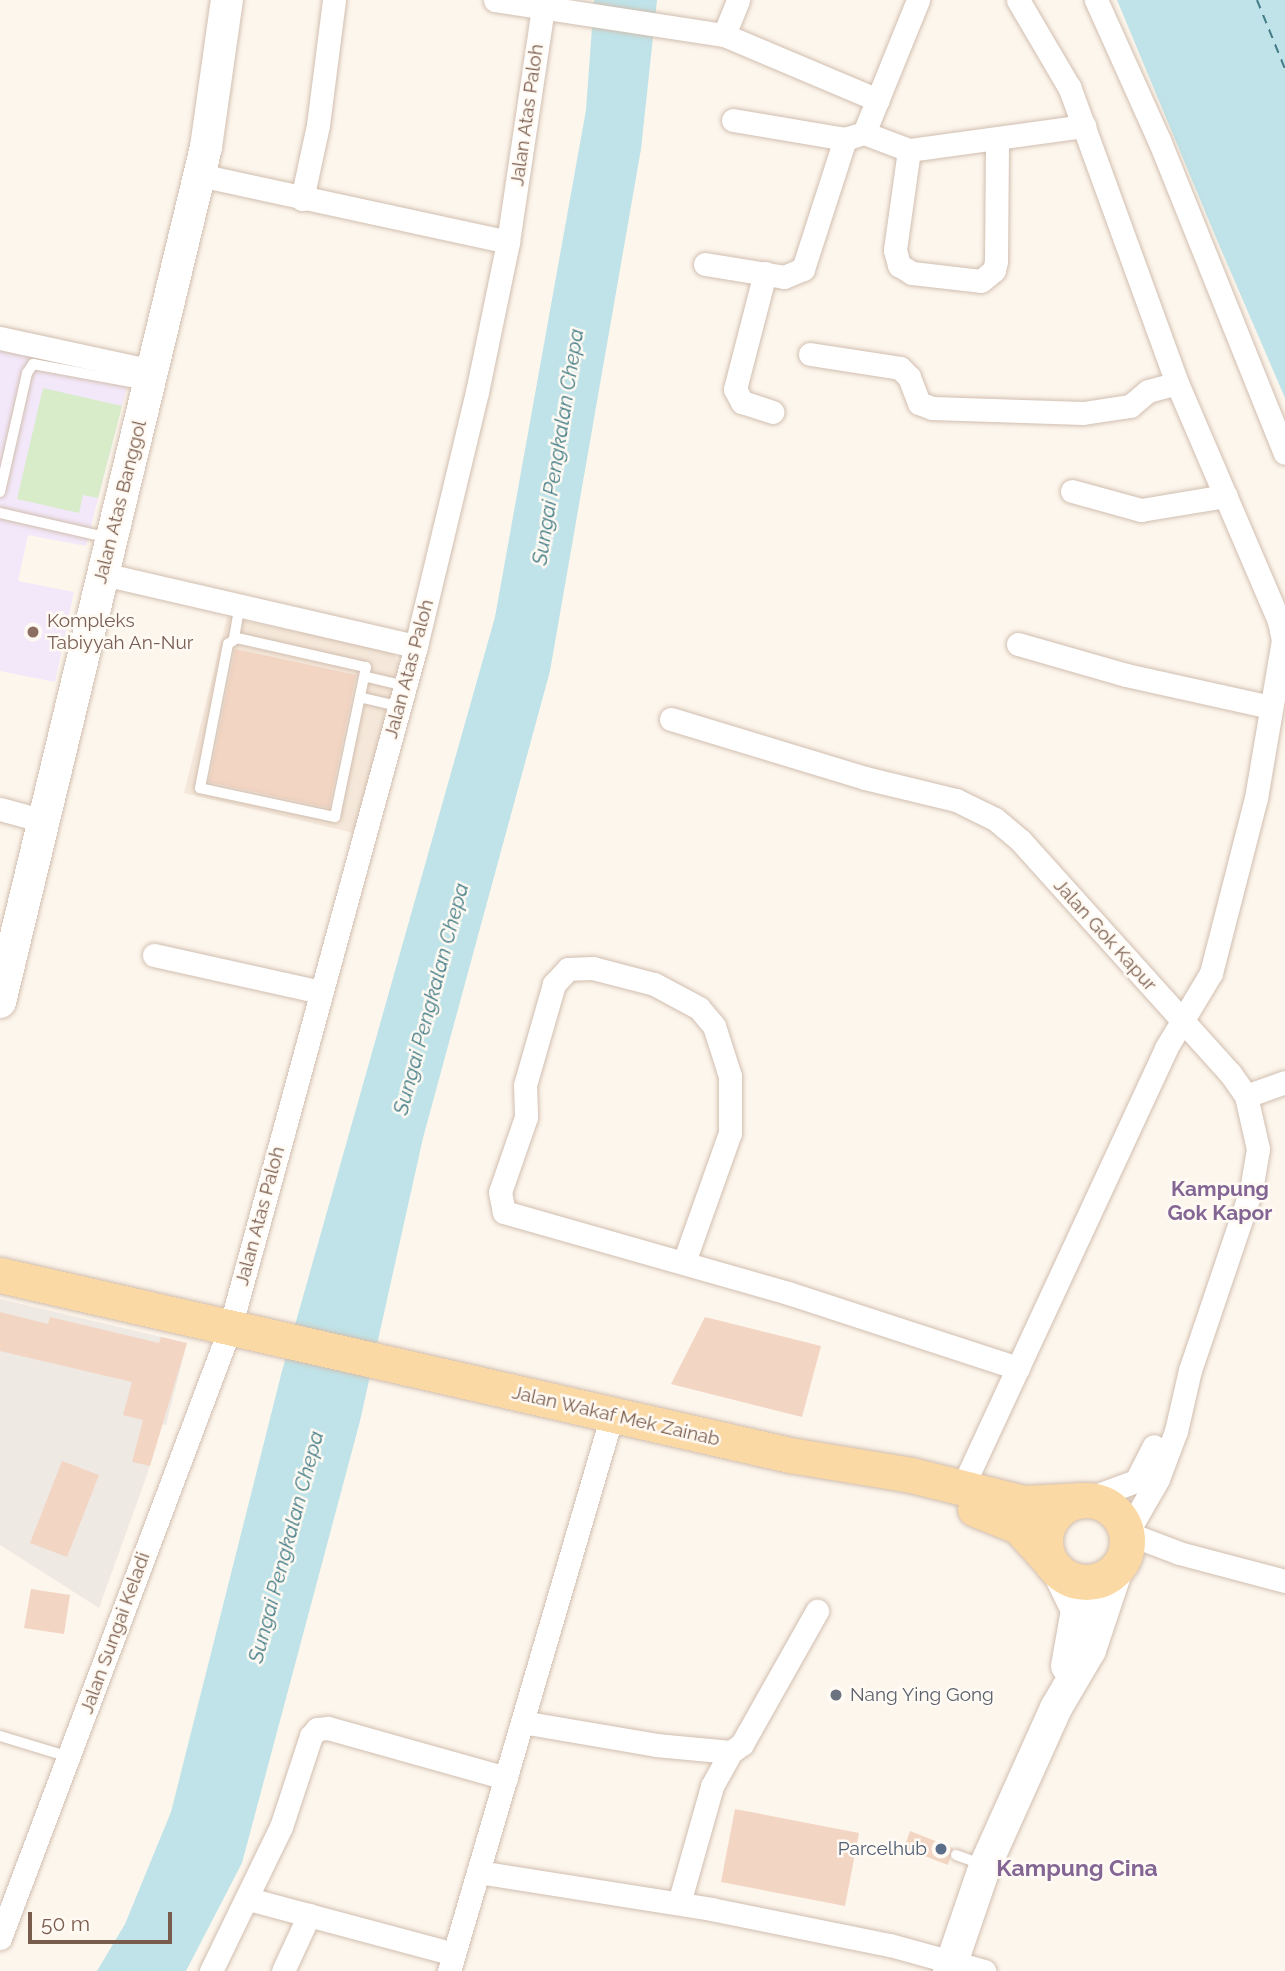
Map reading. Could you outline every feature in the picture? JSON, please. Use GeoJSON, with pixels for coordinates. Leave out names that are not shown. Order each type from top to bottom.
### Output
{"type":"FeatureCollection","features":[{"type":"Feature","properties":{"kind":"main road","name":"Jalan Atas Banggol"},"geometry":{"type":"LineString","coordinates":[[0,1002],[199,175],[227,0]]}},
{"type":"Feature","properties":{"kind":"main road","name":"Jalan Wakaf Mek Zainab"},"geometry":{"type":"LineString","coordinates":[[0,1275],[790,1455],[962,1488],[1024,1503],[1084,1500]]}},
{"type":"Feature","properties":{"kind":"main road","name":"Jalan Wakaf Mek Zainab"},"geometry":{"type":"LineString","coordinates":[[790,1455],[997,1516],[1026,1532],[1054,1566]]}},
{"type":"Feature","properties":{"kind":"main road"},"geometry":{"type":"LineString","coordinates":[[950,1966],[985,1866],[1056,1708],[1090,1650],[1117,1569],[1124,1558],[1127,1534],[1116,1513],[1084,1500],[1071,1503],[1050,1520],[1045,1546],[1073,1598],[1078,1622],[1056,1708]]}},
{"type":"Feature","properties":{"kind":"main road"},"geometry":{"type":"LineString","coordinates":[[1054,1566],[1070,1580],[1095,1582],[1117,1569]]}},
{"type":"Feature","properties":{"kind":"street"},"geometry":{"type":"LineString","coordinates":[[302,199],[322,100],[334,0]]}},
{"type":"Feature","properties":{"kind":"street"},"geometry":{"type":"LineString","coordinates":[[495,0],[544,3],[724,35],[878,100]]}},
{"type":"Feature","properties":{"kind":"street"},"geometry":{"type":"LineString","coordinates":[[724,35],[738,0]]}},
{"type":"Feature","properties":{"kind":"street"},"geometry":{"type":"LineString","coordinates":[[705,264],[791,277],[803,269],[854,136],[878,100],[918,0]]}},
{"type":"Feature","properties":{"kind":"street"},"geometry":{"type":"LineString","coordinates":[[962,1488],[1182,1020],[1211,974],[1256,798],[1283,633],[1177,383],[1084,126],[1048,46],[1018,0]]}},
{"type":"Feature","properties":{"kind":"street"},"geometry":{"type":"LineString","coordinates":[[1096,0],[1159,140],[1285,453]]}},
{"type":"Feature","properties":{"kind":"street","name":"Jalan Atas Paloh"},"geometry":{"type":"LineString","coordinates":[[244,1331],[321,992],[416,646],[508,242],[544,3]]}},
{"type":"Feature","properties":{"kind":"street"},"geometry":{"type":"LineString","coordinates":[[733,121],[854,136],[909,150],[1084,126]]}},
{"type":"Feature","properties":{"kind":"street"},"geometry":{"type":"LineString","coordinates":[[909,150],[895,250],[899,265],[912,273],[981,281],[994,270],[996,261],[996,140]]}},
{"type":"Feature","properties":{"kind":"street"},"geometry":{"type":"LineString","coordinates":[[199,175],[508,242]]}},
{"type":"Feature","properties":{"kind":"street"},"geometry":{"type":"LineString","coordinates":[[765,273],[735,389],[742,402],[772,412]]}},
{"type":"Feature","properties":{"kind":"street"},"geometry":{"type":"LineString","coordinates":[[0,338],[150,378]]}},
{"type":"Feature","properties":{"kind":"street"},"geometry":{"type":"LineString","coordinates":[[810,354],[900,368],[909,377],[919,403],[932,408],[1083,412],[1130,406],[1148,391],[1177,383]]}},
{"type":"Feature","properties":{"kind":"street"},"geometry":{"type":"LineString","coordinates":[[1072,491],[1141,510],[1226,496]]}},
{"type":"Feature","properties":{"kind":"street"},"geometry":{"type":"LineString","coordinates":[[103,574],[416,646]]}},
{"type":"Feature","properties":{"kind":"street"},"geometry":{"type":"LineString","coordinates":[[1018,644],[1126,675],[1270,707]]}},
{"type":"Feature","properties":{"kind":"street","name":"Jalan Gok Kapur"},"geometry":{"type":"LineString","coordinates":[[671,719],[865,778],[956,800],[995,819],[1020,840],[1247,1096],[1258,1149],[1251,1190],[1190,1370],[1176,1432],[1158,1479],[1127,1534]]}},
{"type":"Feature","properties":{"kind":"street"},"geometry":{"type":"LineString","coordinates":[[0,809],[44,821]]}},
{"type":"Feature","properties":{"kind":"street"},"geometry":{"type":"LineString","coordinates":[[154,955],[321,992]]}},
{"type":"Feature","properties":{"kind":"street"},"geometry":{"type":"LineString","coordinates":[[684,1262],[730,1133],[730,1076],[713,1026],[699,1008],[654,984],[593,968],[568,969],[554,984],[525,1084],[526,1117],[500,1192],[501,1207],[510,1216],[684,1262],[1018,1368]]}},
{"type":"Feature","properties":{"kind":"street"},"geometry":{"type":"LineString","coordinates":[[1247,1096],[1285,1082]]}},
{"type":"Feature","properties":{"kind":"street","name":"Jalan Sungai Keladi"},"geometry":{"type":"LineString","coordinates":[[0,1938],[69,1757],[244,1331]]}},
{"type":"Feature","properties":{"kind":"street","name":"Jalan Gok Kapur"},"geometry":{"type":"LineString","coordinates":[[1084,1500],[1140,1477],[1190,1370]]}},
{"type":"Feature","properties":{"kind":"street"},"geometry":{"type":"LineString","coordinates":[[249,1899],[309,1915],[452,1963],[612,1415]]}},
{"type":"Feature","properties":{"kind":"street"},"geometry":{"type":"LineString","coordinates":[[1127,1534],[1179,1553],[1285,1581]]}},
{"type":"Feature","properties":{"kind":"street"},"geometry":{"type":"LineString","coordinates":[[679,1903],[712,1786],[731,1752],[742,1744],[817,1611]]}},
{"type":"Feature","properties":{"kind":"street"},"geometry":{"type":"LineString","coordinates":[[522,1722],[656,1745],[731,1752]]}},
{"type":"Feature","properties":{"kind":"street"},"geometry":{"type":"LineString","coordinates":[[211,1971],[249,1899],[281,1827],[310,1736],[317,1729],[328,1728],[506,1778]]}},
{"type":"Feature","properties":{"kind":"street"},"geometry":{"type":"LineString","coordinates":[[478,1872],[679,1903],[890,1945],[950,1966],[984,1971]]}},
{"type":"Feature","properties":{"kind":"street"},"geometry":{"type":"LineString","coordinates":[[283,1971],[309,1915]]}},
{"type":"Feature","properties":{"kind":"lane"},"geometry":{"type":"LineString","coordinates":[[0,492],[27,373],[33,364],[150,378]]}},
{"type":"Feature","properties":{"kind":"lane"},"geometry":{"type":"LineString","coordinates":[[0,513],[112,538]]}},
{"type":"Feature","properties":{"kind":"lane"},"geometry":{"type":"LineString","coordinates":[[234,638],[366,667],[363,698],[335,817],[203,790],[199,780],[228,644],[234,638],[240,605]]}},
{"type":"Feature","properties":{"kind":"lane"},"geometry":{"type":"LineString","coordinates":[[367,677],[402,696]]}},
{"type":"Feature","properties":{"kind":"lane"},"geometry":{"type":"LineString","coordinates":[[363,698],[402,696]]}},
{"type":"Feature","properties":{"kind":"lane"},"geometry":{"type":"LineString","coordinates":[[0,1737],[69,1757]]}},
{"type":"Feature","properties":{"kind":"lane"},"geometry":{"type":"LineString","coordinates":[[956,1855],[985,1866]]}},
{"type":"Feature","properties":{"kind":"shaded area"},"geometry":{"type":"Polygon","coordinates":[[[0,342],[131,371],[86,546],[28,535],[18,581],[74,592],[55,682],[0,671],[0,342]]]}},
{"type":"Feature","properties":{"kind":"shaded area"},"geometry":{"type":"Polygon","coordinates":[[[227,617],[392,652],[399,663],[358,834],[184,793],[227,617]]]}},
{"type":"Feature","properties":{"kind":"shaded area"},"geometry":{"type":"Polygon","coordinates":[[[0,1299],[187,1343],[166,1425],[160,1424],[148,1472],[99,1608],[0,1545],[0,1299]]]}},
{"type":"Feature","properties":{"kind":"green space"},"geometry":{"type":"Polygon","coordinates":[[[43,388],[122,406],[98,498],[83,495],[79,513],[17,499],[43,388]]]}},
{"type":"Feature","properties":{"kind":"water","name":"Sungai Pengkalan Chepa"},"geometry":{"type":"Polygon","coordinates":[[[594,0],[657,0],[641,149],[550,671],[423,1138],[360,1421],[242,1863],[186,1971],[97,1971],[125,1924],[171,1812],[282,1371],[495,617],[586,110],[594,0]]]}},
{"type":"Feature","properties":{"kind":"water"},"geometry":{"type":"Polygon","coordinates":[[[1117,0],[1285,0],[1285,398],[1217,240],[1117,0]]]}},
{"type":"Feature","properties":{"kind":"building"},"geometry":{"type":"Polygon","coordinates":[[[235,649],[356,675],[329,808],[209,782],[235,649]]]}},
{"type":"Feature","properties":{"kind":"building"},"geometry":{"type":"Polygon","coordinates":[[[0,1312],[48,1324],[50,1317],[159,1343],[161,1337],[187,1343],[150,1466],[132,1462],[143,1420],[123,1415],[132,1382],[0,1351],[0,1312]]]}},
{"type":"Feature","properties":{"kind":"building"},"geometry":{"type":"Polygon","coordinates":[[[705,1317],[821,1346],[802,1417],[671,1384],[705,1317]]]}},
{"type":"Feature","properties":{"kind":"building"},"geometry":{"type":"Polygon","coordinates":[[[62,1461],[99,1475],[67,1557],[30,1543],[62,1461]]]}},
{"type":"Feature","properties":{"kind":"building"},"geometry":{"type":"Polygon","coordinates":[[[31,1589],[70,1595],[64,1634],[24,1628],[31,1589]]]}},
{"type":"Feature","properties":{"kind":"building"},"geometry":{"type":"Polygon","coordinates":[[[735,1809],[859,1833],[845,1906],[721,1882],[735,1809]]]}},
{"type":"Feature","properties":{"kind":"building"},"geometry":{"type":"Polygon","coordinates":[[[910,1831],[953,1848],[948,1865],[904,1848],[910,1831]]]}},
{"type":"Feature","properties":{"kind":"ferry route"},"geometry":{"type":"LineString","coordinates":[[1257,0],[1285,69]]}},
{"type":"Feature","properties":{"kind":"place","name":"Kompleks Tabiyyah An-Nur"},"geometry":{"type":"Point","coordinates":[33,632]}},
{"type":"Feature","properties":{"kind":"place","name":"Nang Ying Gong"},"geometry":{"type":"Point","coordinates":[836,1695]}},
{"type":"Feature","properties":{"kind":"place","name":"Parcelhub"},"geometry":{"type":"Point","coordinates":[941,1849]}},
{"type":"Feature","properties":{"kind":"district","name":"Kampung Gok Kapor"},"geometry":{"type":"Point","coordinates":[1220,1201]}},
{"type":"Feature","properties":{"kind":"district","name":"Kampung Cina"},"geometry":{"type":"Point","coordinates":[1077,1868]}}]}
